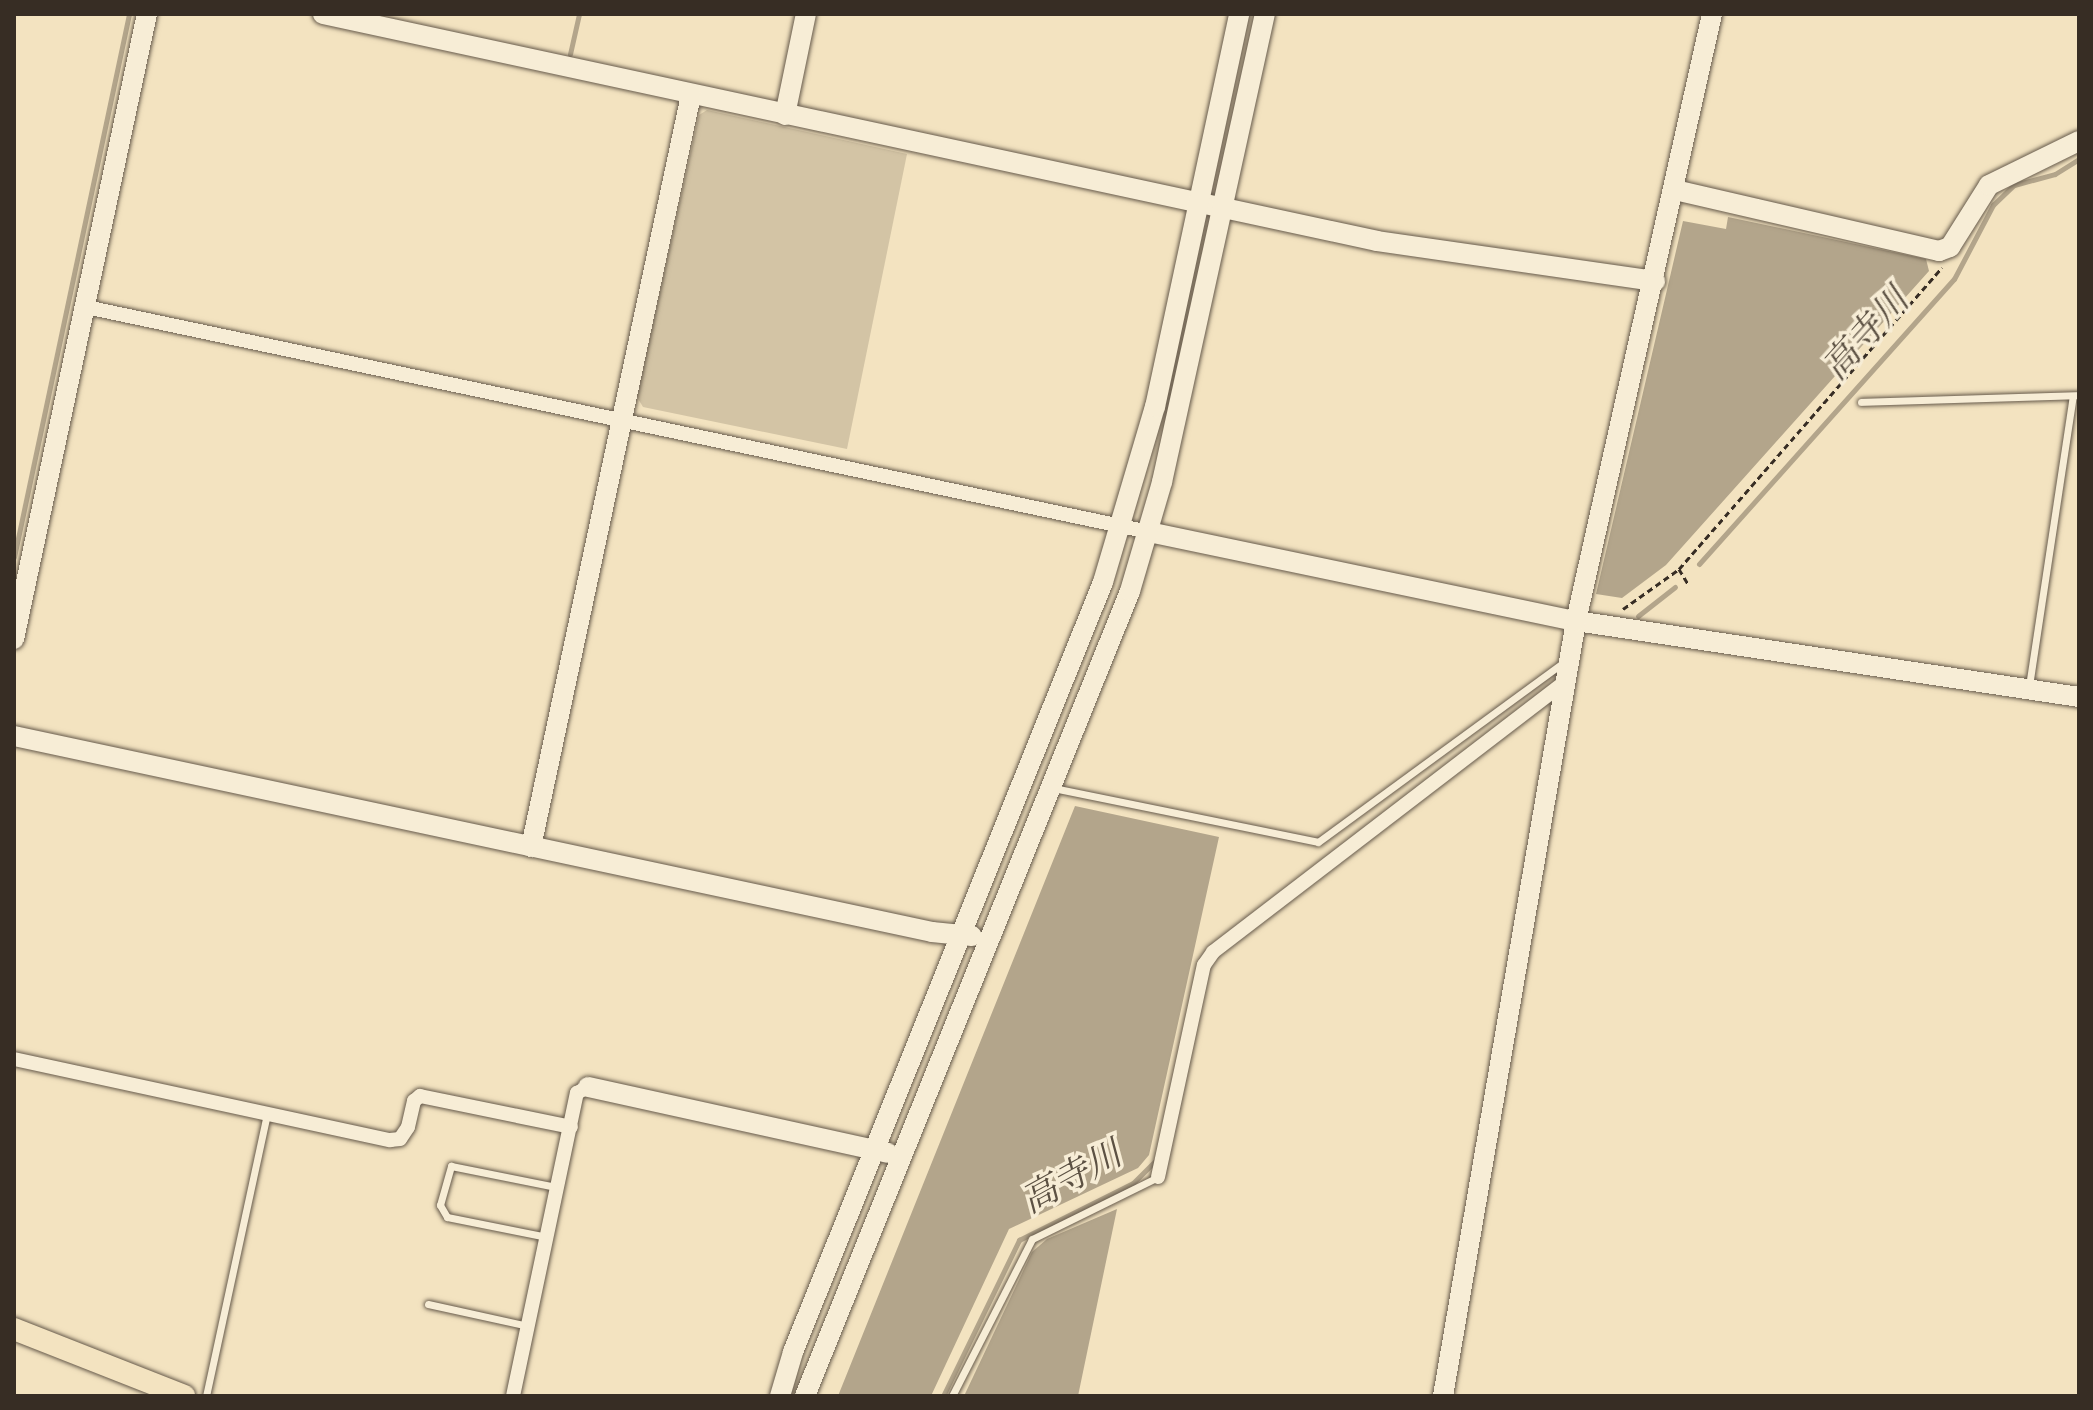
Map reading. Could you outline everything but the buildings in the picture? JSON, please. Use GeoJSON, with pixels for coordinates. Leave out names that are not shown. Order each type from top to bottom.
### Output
{"type":"FeatureCollection","features":[{"type":"Feature","properties":{"kind":"main road"},"geometry":{"type":"LineString","coordinates":[[14,1329],[184,1396]]}},
{"type":"Feature","properties":{"kind":"street"},"geometry":{"type":"LineString","coordinates":[[14,639],[147,14]]}},
{"type":"Feature","properties":{"kind":"street"},"geometry":{"type":"LineString","coordinates":[[323,14],[354,17],[691,95],[1377,241],[1655,281]]}},
{"type":"Feature","properties":{"kind":"street"},"geometry":{"type":"LineString","coordinates":[[785,115],[806,14]]}},
{"type":"Feature","properties":{"kind":"street"},"geometry":{"type":"LineString","coordinates":[[780,1396],[876,1150],[1043,742],[1121,527],[1155,407],[1239,14]]}},
{"type":"Feature","properties":{"kind":"street"},"geometry":{"type":"LineString","coordinates":[[805,1396],[1053,788],[1149,532],[1265,14]]}},
{"type":"Feature","properties":{"kind":"street"},"geometry":{"type":"LineString","coordinates":[[1443,1396],[1566,681],[1571,656],[1586,623],[1712,14]]}},
{"type":"Feature","properties":{"kind":"street"},"geometry":{"type":"LineString","coordinates":[[531,847],[619,418],[691,95]]}},
{"type":"Feature","properties":{"kind":"street"},"geometry":{"type":"LineString","coordinates":[[1675,190],[1939,251],[1950,247],[1989,185],[2079,141]]}},
{"type":"Feature","properties":{"kind":"street"},"geometry":{"type":"LineString","coordinates":[[86,307],[1586,623],[2079,697]]}},
{"type":"Feature","properties":{"kind":"street"},"geometry":{"type":"LineString","coordinates":[[1158,1177],[1204,965],[1213,952],[1566,681]]}},
{"type":"Feature","properties":{"kind":"street"},"geometry":{"type":"LineString","coordinates":[[14,736],[962,938],[980,933],[1000,916]]}},
{"type":"Feature","properties":{"kind":"street"},"geometry":{"type":"LineString","coordinates":[[962,938],[974,970],[973,985]]}},
{"type":"Feature","properties":{"kind":"street"},"geometry":{"type":"LineString","coordinates":[[14,1059],[390,1140],[400,1139],[408,1127],[414,1101],[429,1096],[571,1127]]}},
{"type":"Feature","properties":{"kind":"street"},"geometry":{"type":"LineString","coordinates":[[513,1396],[577,1093],[588,1087],[901,1156]]}},
{"type":"Feature","properties":{"kind":"lane"},"geometry":{"type":"LineString","coordinates":[[1861,402],[2076,396],[2029,690]]}},
{"type":"Feature","properties":{"kind":"lane"},"geometry":{"type":"LineString","coordinates":[[1053,788],[1318,842],[1571,656]]}},
{"type":"Feature","properties":{"kind":"lane"},"geometry":{"type":"LineString","coordinates":[[206,1396],[267,1113]]}},
{"type":"Feature","properties":{"kind":"lane"},"geometry":{"type":"LineString","coordinates":[[547,1237],[447,1217],[440,1205],[447,1170],[459,1166],[558,1187]]}},
{"type":"Feature","properties":{"kind":"lane"},"geometry":{"type":"LineString","coordinates":[[952,1396],[1032,1239],[1158,1177]]}},
{"type":"Feature","properties":{"kind":"lane"},"geometry":{"type":"LineString","coordinates":[[428,1304],[528,1326]]}},
{"type":"Feature","properties":{"kind":"path"},"geometry":{"type":"LineString","coordinates":[[1586,623],[1679,569],[1935,279],[1950,247]]}},
{"type":"Feature","properties":{"kind":"path"},"geometry":{"type":"LineString","coordinates":[[1679,569],[1688,584]]}},
{"type":"Feature","properties":{"kind":"shaded area"},"geometry":{"type":"Polygon","coordinates":[[[707,110],[907,154],[847,449],[643,407],[637,397],[699,115],[707,110]]]}},
{"type":"Feature","properties":{"kind":"water"},"geometry":{"type":"Polygon","coordinates":[[[1728,217],[1926,259],[1929,271],[1666,565],[1622,598],[1596,594],[1683,221],[1726,229],[1728,217]]]}},
{"type":"Feature","properties":{"kind":"water"},"geometry":{"type":"Polygon","coordinates":[[[1075,806],[1219,837],[1149,1155],[1138,1168],[1009,1229],[931,1396],[838,1396],[1075,806]]]}},
{"type":"Feature","properties":{"kind":"water"},"geometry":{"type":"Polygon","coordinates":[[[1117,1209],[1078,1396],[964,1396],[1032,1252],[1047,1239],[1117,1209]]]}},
{"type":"Feature","properties":{"kind":"waterway"},"geometry":{"type":"LineString","coordinates":[[14,557],[129,14]]}},
{"type":"Feature","properties":{"kind":"waterway"},"geometry":{"type":"LineString","coordinates":[[570,54],[579,14]]}},
{"type":"Feature","properties":{"kind":"waterway","name":"高寺川"},"geometry":{"type":"LineString","coordinates":[[1699,564],[1954,279],[1993,205],[2014,185],[2055,174],[2079,159]]}},
{"type":"Feature","properties":{"kind":"waterway","name":"高寺川"},"geometry":{"type":"LineString","coordinates":[[1638,616],[1675,587]]}},
{"type":"Feature","properties":{"kind":"waterway","name":"高寺川"},"geometry":{"type":"LineString","coordinates":[[943,1396],[1019,1240],[1133,1183],[1157,1159]]}}]}
